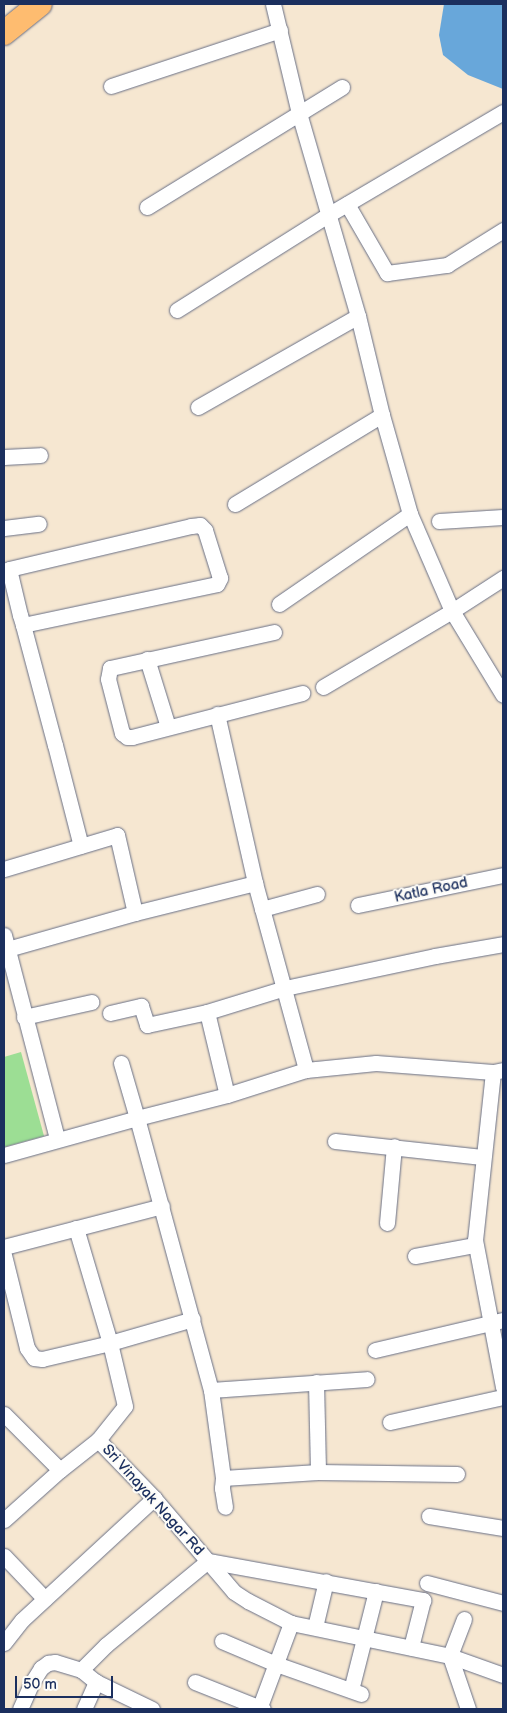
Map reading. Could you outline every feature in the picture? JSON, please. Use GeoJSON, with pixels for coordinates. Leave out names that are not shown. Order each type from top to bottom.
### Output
{"type":"FeatureCollection","features":[{"type":"Feature","properties":{"kind":"main road"},"geometry":{"type":"LineString","coordinates":[[4,20],[24,4]]}},
{"type":"Feature","properties":{"kind":"main road"},"geometry":{"type":"LineString","coordinates":[[4,33],[40,4]]}},
{"type":"Feature","properties":{"kind":"street"},"geometry":{"type":"LineString","coordinates":[[273,4],[299,112],[358,316],[382,415],[410,514],[452,611],[503,695]]}},
{"type":"Feature","properties":{"kind":"street"},"geometry":{"type":"LineString","coordinates":[[111,86],[280,30]]}},
{"type":"Feature","properties":{"kind":"street"},"geometry":{"type":"LineString","coordinates":[[147,207],[342,87]]}},
{"type":"Feature","properties":{"kind":"street"},"geometry":{"type":"LineString","coordinates":[[177,310],[328,215],[503,112]]}},
{"type":"Feature","properties":{"kind":"street"},"geometry":{"type":"LineString","coordinates":[[347,204],[387,274],[447,265],[503,230]]}},
{"type":"Feature","properties":{"kind":"street"},"geometry":{"type":"LineString","coordinates":[[198,407],[358,316]]}},
{"type":"Feature","properties":{"kind":"street"},"geometry":{"type":"LineString","coordinates":[[235,504],[382,415]]}},
{"type":"Feature","properties":{"kind":"street"},"geometry":{"type":"LineString","coordinates":[[4,457],[40,455]]}},
{"type":"Feature","properties":{"kind":"street"},"geometry":{"type":"LineString","coordinates":[[279,604],[410,514]]}},
{"type":"Feature","properties":{"kind":"street"},"geometry":{"type":"LineString","coordinates":[[440,521],[503,517]]}},
{"type":"Feature","properties":{"kind":"street"},"geometry":{"type":"LineString","coordinates":[[4,528],[39,524]]}},
{"type":"Feature","properties":{"kind":"street"},"geometry":{"type":"LineString","coordinates":[[23,625],[217,584],[220,578],[205,530],[200,525],[192,526],[9,569],[23,625],[81,846]]}},
{"type":"Feature","properties":{"kind":"street"},"geometry":{"type":"LineString","coordinates":[[324,687],[452,611],[503,578]]}},
{"type":"Feature","properties":{"kind":"street"},"geometry":{"type":"LineString","coordinates":[[274,632],[115,666],[108,671],[122,733],[127,737],[132,737],[302,693]]}},
{"type":"Feature","properties":{"kind":"street"},"geometry":{"type":"LineString","coordinates":[[147,659],[168,727]]}},
{"type":"Feature","properties":{"kind":"street"},"geometry":{"type":"LineString","coordinates":[[217,714],[255,883],[306,1070]]}},
{"type":"Feature","properties":{"kind":"street"},"geometry":{"type":"LineString","coordinates":[[4,870],[117,835],[135,913]]}},
{"type":"Feature","properties":{"kind":"street","name":"Katla Road"},"geometry":{"type":"LineString","coordinates":[[358,905],[503,875]]}},
{"type":"Feature","properties":{"kind":"street"},"geometry":{"type":"LineString","coordinates":[[57,1139],[5,944],[255,883]]}},
{"type":"Feature","properties":{"kind":"street"},"geometry":{"type":"LineString","coordinates":[[262,909],[317,894]]}},
{"type":"Feature","properties":{"kind":"street"},"geometry":{"type":"LineString","coordinates":[[110,1013],[141,1006],[147,1025],[206,1012],[285,988],[435,956],[503,944]]}},
{"type":"Feature","properties":{"kind":"street"},"geometry":{"type":"LineString","coordinates":[[24,1017],[91,1002]]}},
{"type":"Feature","properties":{"kind":"street"},"geometry":{"type":"LineString","coordinates":[[206,1012],[227,1095]]}},
{"type":"Feature","properties":{"kind":"street"},"geometry":{"type":"LineString","coordinates":[[121,1063],[194,1319],[211,1390],[224,1478],[222,1488],[225,1507]]}},
{"type":"Feature","properties":{"kind":"street"},"geometry":{"type":"LineString","coordinates":[[4,1155],[57,1139],[227,1095],[306,1070],[376,1063],[498,1071],[482,1157],[476,1245],[496,1322],[503,1387]]}},
{"type":"Feature","properties":{"kind":"street"},"geometry":{"type":"LineString","coordinates":[[335,1141],[482,1157]]}},
{"type":"Feature","properties":{"kind":"street"},"geometry":{"type":"LineString","coordinates":[[387,1223],[394,1146]]}},
{"type":"Feature","properties":{"kind":"street"},"geometry":{"type":"LineString","coordinates":[[4,1246],[162,1206]]}},
{"type":"Feature","properties":{"kind":"street"},"geometry":{"type":"LineString","coordinates":[[4,1520],[60,1470],[98,1440],[125,1406],[110,1343],[76,1228]]}},
{"type":"Feature","properties":{"kind":"street"},"geometry":{"type":"LineString","coordinates":[[415,1256],[476,1245]]}},
{"type":"Feature","properties":{"kind":"street"},"geometry":{"type":"LineString","coordinates":[[4,1255],[27,1348],[34,1358],[42,1359],[110,1343],[194,1319]]}},
{"type":"Feature","properties":{"kind":"street"},"geometry":{"type":"LineString","coordinates":[[375,1350],[496,1322]]}},
{"type":"Feature","properties":{"kind":"street"},"geometry":{"type":"LineString","coordinates":[[211,1390],[367,1379]]}},
{"type":"Feature","properties":{"kind":"street"},"geometry":{"type":"LineString","coordinates":[[316,1382],[318,1472]]}},
{"type":"Feature","properties":{"kind":"street"},"geometry":{"type":"LineString","coordinates":[[390,1422],[503,1397]]}},
{"type":"Feature","properties":{"kind":"street"},"geometry":{"type":"LineString","coordinates":[[4,1414],[60,1470]]}},
{"type":"Feature","properties":{"kind":"street","name":"Sri Vinayak Nagar Rd"},"geometry":{"type":"LineString","coordinates":[[98,1440],[154,1498],[234,1592],[275,1616],[291,1623],[366,1637],[450,1656],[503,1674]]}},
{"type":"Feature","properties":{"kind":"street"},"geometry":{"type":"LineString","coordinates":[[224,1478],[318,1472],[457,1474]]}},
{"type":"Feature","properties":{"kind":"street"},"geometry":{"type":"LineString","coordinates":[[4,1643],[22,1620],[154,1498]]}},
{"type":"Feature","properties":{"kind":"street"},"geometry":{"type":"LineString","coordinates":[[429,1516],[503,1528]]}},
{"type":"Feature","properties":{"kind":"street"},"geometry":{"type":"LineString","coordinates":[[4,1556],[45,1599]]}},
{"type":"Feature","properties":{"kind":"street"},"geometry":{"type":"LineString","coordinates":[[81,1670],[106,1645],[208,1560],[423,1600],[411,1647]]}},
{"type":"Feature","properties":{"kind":"street"},"geometry":{"type":"LineString","coordinates":[[315,1627],[326,1582]]}},
{"type":"Feature","properties":{"kind":"street"},"geometry":{"type":"LineString","coordinates":[[427,1583],[503,1603]]}},
{"type":"Feature","properties":{"kind":"street"},"geometry":{"type":"LineString","coordinates":[[222,1642],[276,1664],[356,1692],[376,1591]]}},
{"type":"Feature","properties":{"kind":"street"},"geometry":{"type":"LineString","coordinates":[[464,1619],[450,1656],[468,1709]]}},
{"type":"Feature","properties":{"kind":"street"},"geometry":{"type":"LineString","coordinates":[[195,1682],[261,1709],[291,1623]]}},
{"type":"Feature","properties":{"kind":"street"},"geometry":{"type":"LineString","coordinates":[[20,1709],[31,1684],[41,1668],[48,1663],[55,1662],[81,1670],[96,1682],[136,1705],[152,1709]]}},
{"type":"Feature","properties":{"kind":"street"},"geometry":{"type":"LineString","coordinates":[[84,1709],[96,1682]]}},
{"type":"Feature","properties":{"kind":"green space"},"geometry":{"type":"Polygon","coordinates":[[[21,1052],[44,1136],[4,1147],[4,1057],[21,1052]]]}},
{"type":"Feature","properties":{"kind":"water"},"geometry":{"type":"Polygon","coordinates":[[[444,4],[503,4],[503,89],[468,75],[443,55],[439,35],[444,4]]]}}]}
